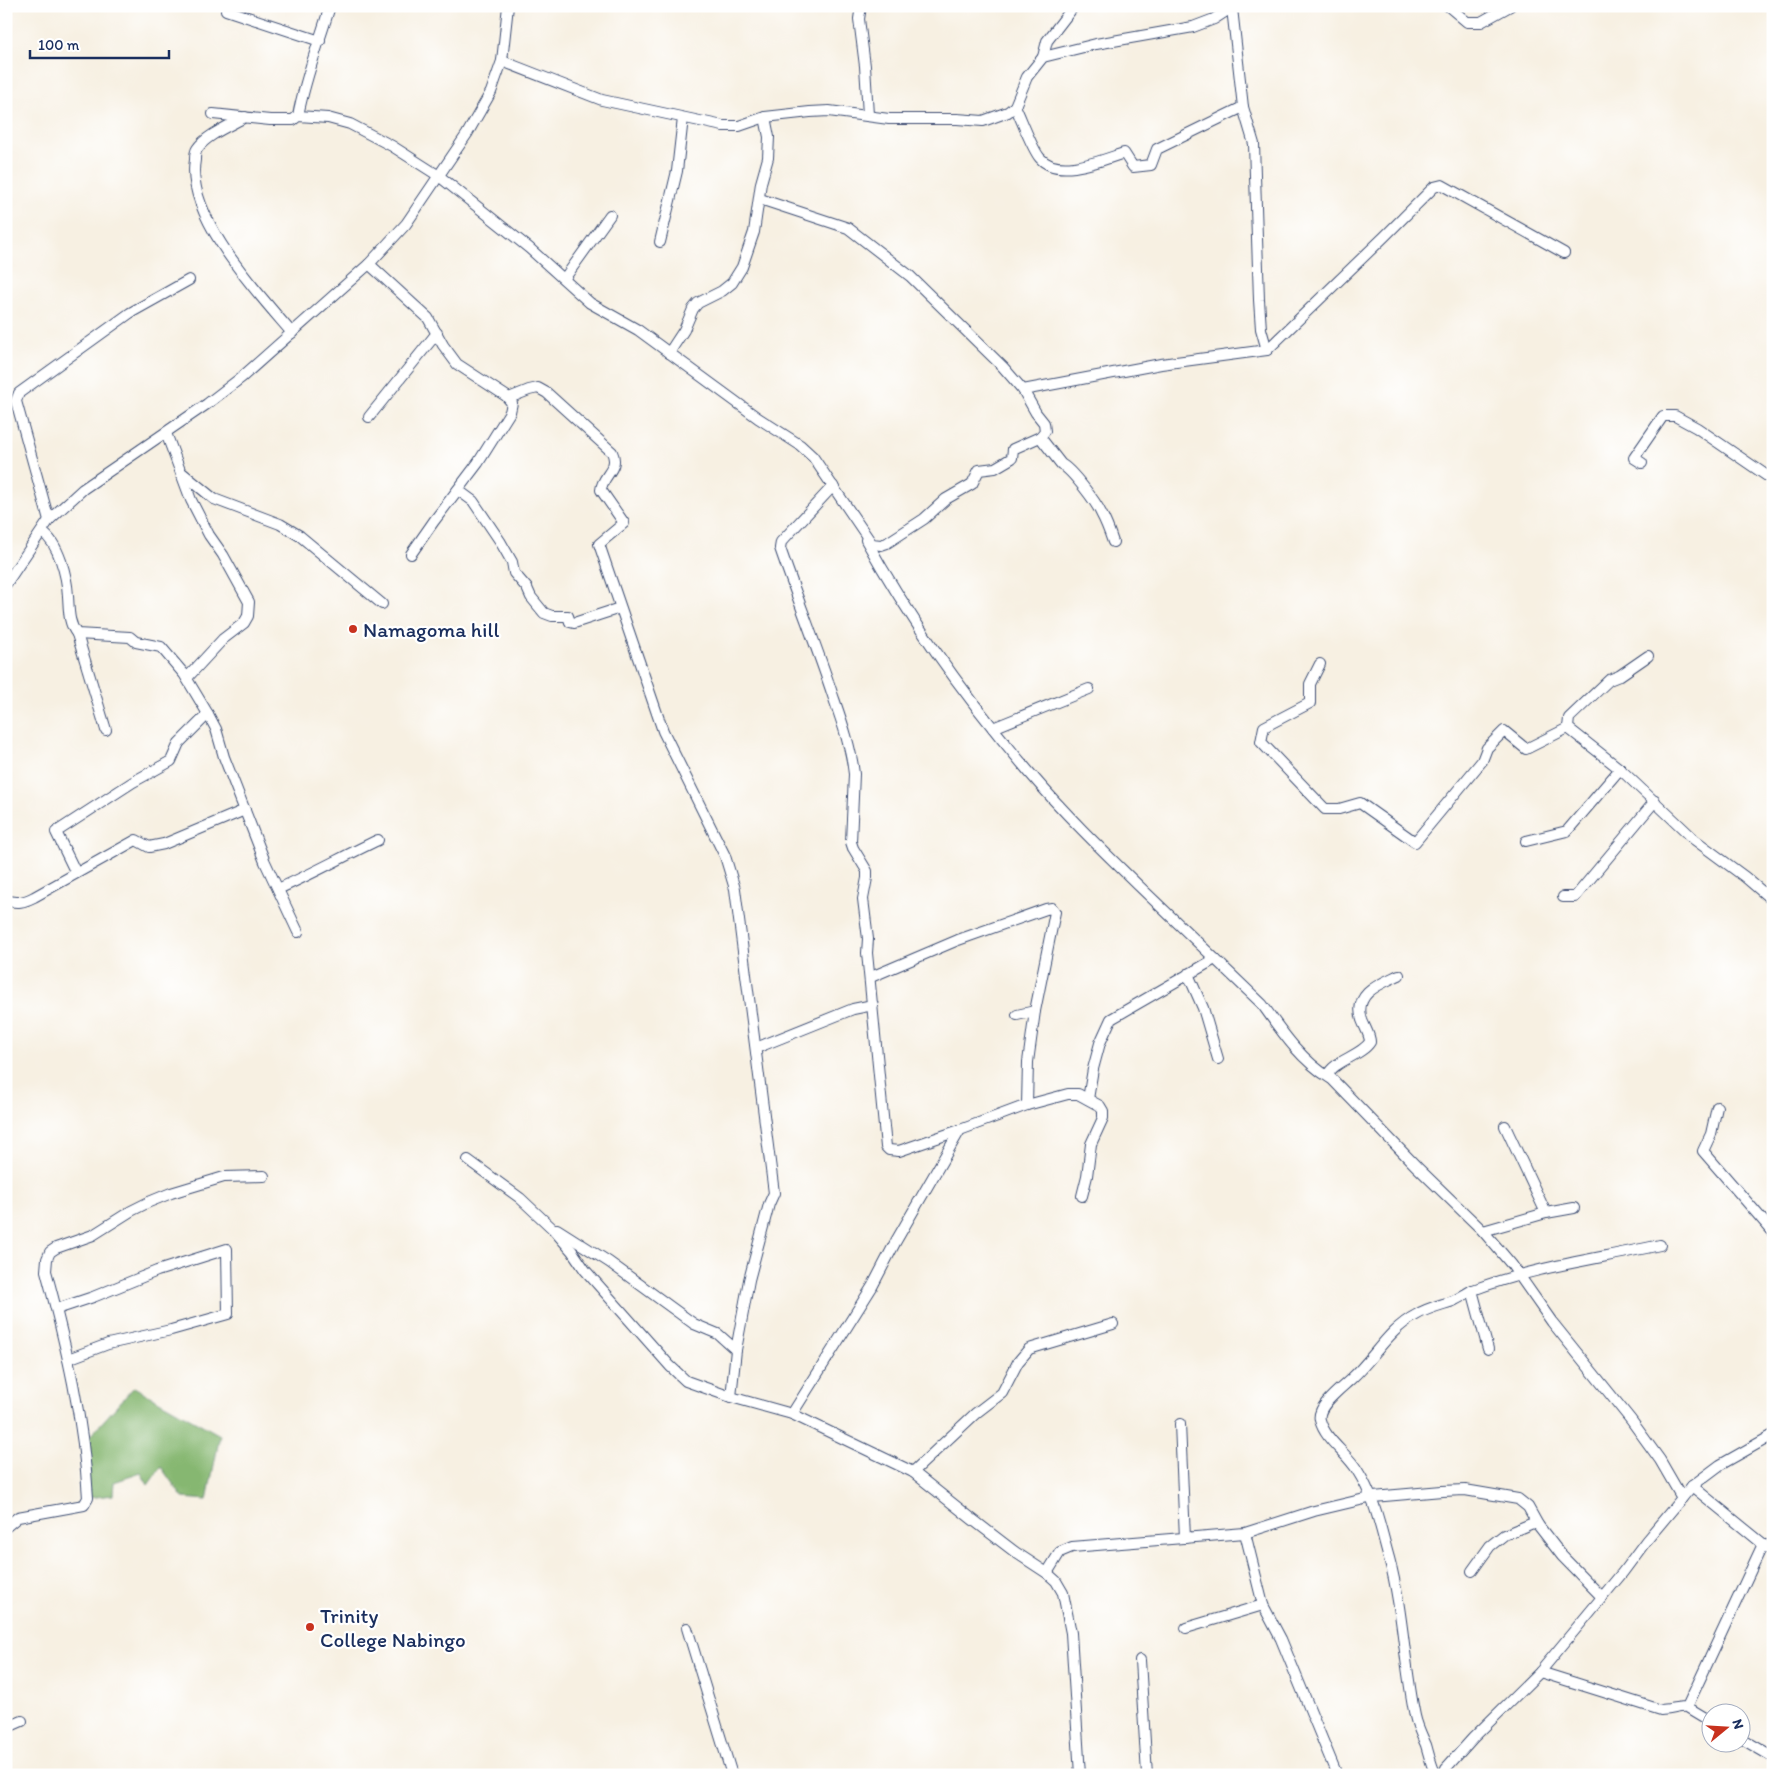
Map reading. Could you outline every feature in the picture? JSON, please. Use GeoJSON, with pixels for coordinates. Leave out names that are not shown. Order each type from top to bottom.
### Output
{"type":"FeatureCollection","features":[{"type":"Feature","properties":{"kind":"street"},"geometry":{"type":"LineString","coordinates":[[213,114],[270,120],[293,120],[298,116],[304,86],[330,6]]}},
{"type":"Feature","properties":{"kind":"street"},"geometry":{"type":"LineString","coordinates":[[6,584],[49,520],[83,489],[207,404],[242,376],[369,264],[406,224],[439,176],[491,92],[502,61],[508,6]]}},
{"type":"Feature","properties":{"kind":"street"},"geometry":{"type":"LineString","coordinates":[[861,6],[859,19],[865,66],[868,115]]}},
{"type":"Feature","properties":{"kind":"street"},"geometry":{"type":"LineString","coordinates":[[502,61],[602,100],[723,126],[740,126],[765,117],[829,111],[889,119],[956,119],[983,122],[1008,112],[1015,106],[1027,77],[1043,58],[1047,41],[1074,6]]}},
{"type":"Feature","properties":{"kind":"street"},"geometry":{"type":"LineString","coordinates":[[1448,6],[1467,22],[1481,22],[1510,6]]}},
{"type":"Feature","properties":{"kind":"street"},"geometry":{"type":"LineString","coordinates":[[1043,58],[1096,44],[1193,27],[1214,19],[1233,7],[1243,107],[1254,144],[1259,300],[1262,329],[1267,350]]}},
{"type":"Feature","properties":{"kind":"street"},"geometry":{"type":"LineString","coordinates":[[226,10],[320,41]]}},
{"type":"Feature","properties":{"kind":"street"},"geometry":{"type":"LineString","coordinates":[[1015,106],[1039,156],[1046,164],[1070,168],[1124,153],[1133,167],[1151,165],[1157,149],[1243,107]]}},
{"type":"Feature","properties":{"kind":"street"},"geometry":{"type":"LineString","coordinates":[[298,116],[328,118],[350,124],[392,146],[439,176],[529,248],[590,303],[638,330],[758,418],[800,445],[813,458],[872,544],[881,545],[887,543],[924,519],[946,500],[972,484],[979,470],[995,468],[1012,458],[1013,449],[1040,437],[1045,431],[1044,423],[1023,390],[1003,367],[910,276],[848,228],[760,198]]}},
{"type":"Feature","properties":{"kind":"street"},"geometry":{"type":"LineString","coordinates":[[245,117],[210,137],[196,149],[193,170],[194,187],[218,239],[239,270],[292,333]]}},
{"type":"Feature","properties":{"kind":"street"},"geometry":{"type":"LineString","coordinates":[[669,353],[684,330],[693,309],[732,283],[742,267],[754,232],[761,182],[768,158],[769,136],[765,117]]}},
{"type":"Feature","properties":{"kind":"street"},"geometry":{"type":"LineString","coordinates":[[660,242],[677,171],[683,118]]}},
{"type":"Feature","properties":{"kind":"street"},"geometry":{"type":"LineString","coordinates":[[1023,390],[1161,364],[1267,350],[1434,188],[1442,185],[1564,253]]}},
{"type":"Feature","properties":{"kind":"street"},"geometry":{"type":"LineString","coordinates":[[564,280],[610,215]]}},
{"type":"Feature","properties":{"kind":"street"},"geometry":{"type":"LineString","coordinates":[[369,264],[428,318],[457,364],[509,398],[512,403],[510,412],[478,463],[411,554]]}},
{"type":"Feature","properties":{"kind":"street"},"geometry":{"type":"LineString","coordinates":[[49,520],[16,401],[19,393],[130,313],[189,280]]}},
{"type":"Feature","properties":{"kind":"street"},"geometry":{"type":"LineString","coordinates":[[369,417],[437,334]]}},
{"type":"Feature","properties":{"kind":"street"},"geometry":{"type":"LineString","coordinates":[[509,398],[538,388],[547,393],[612,452],[614,466],[602,484],[601,490],[624,523],[599,544],[662,731],[725,856],[735,889],[774,1193],[769,1204],[749,1280],[736,1350],[731,1397]]}},
{"type":"Feature","properties":{"kind":"street"},"geometry":{"type":"LineString","coordinates":[[1642,463],[1634,458],[1663,416],[1675,416],[1697,428],[1773,480]]}},
{"type":"Feature","properties":{"kind":"street"},"geometry":{"type":"LineString","coordinates":[[166,433],[191,500],[250,608],[244,623],[223,639],[187,678]]}},
{"type":"Feature","properties":{"kind":"street"},"geometry":{"type":"LineString","coordinates":[[1040,437],[1061,464],[1066,466],[1101,512],[1114,542]]}},
{"type":"Feature","properties":{"kind":"street"},"geometry":{"type":"LineString","coordinates":[[180,471],[214,499],[280,524],[300,536],[382,604]]}},
{"type":"Feature","properties":{"kind":"street"},"geometry":{"type":"LineString","coordinates":[[833,486],[781,542],[780,548],[827,676],[846,735],[852,764],[852,842],[853,848],[867,871],[863,907],[868,940],[867,953],[886,1147],[889,1150],[899,1151],[1027,1105],[1068,1094],[1078,1094],[1100,1106],[1103,1118],[1091,1144],[1087,1176],[1082,1196]]}},
{"type":"Feature","properties":{"kind":"street"},"geometry":{"type":"LineString","coordinates":[[458,490],[473,501],[512,562],[514,573],[544,613],[552,616],[568,616],[570,622],[574,624],[620,608]]}},
{"type":"Feature","properties":{"kind":"street"},"geometry":{"type":"LineString","coordinates":[[851,512],[886,577],[935,650],[1029,773],[1087,835],[1262,1004],[1284,1035],[1313,1067],[1338,1084],[1417,1167],[1483,1231],[1552,1322],[1637,1428],[1660,1460],[1682,1498]]}},
{"type":"Feature","properties":{"kind":"street"},"geometry":{"type":"LineString","coordinates":[[42,532],[53,543],[58,554],[68,594],[69,615],[73,629],[77,634],[106,730]]}},
{"type":"Feature","properties":{"kind":"street"},"geometry":{"type":"LineString","coordinates":[[77,634],[130,637],[136,642],[161,648],[187,678],[216,729],[224,757],[265,862],[298,932]]}},
{"type":"Feature","properties":{"kind":"street"},"geometry":{"type":"LineString","coordinates":[[1568,728],[1569,718],[1609,680],[1619,676],[1648,656]]}},
{"type":"Feature","properties":{"kind":"street"},"geometry":{"type":"LineString","coordinates":[[1320,664],[1310,684],[1310,703],[1264,727],[1261,742],[1325,809],[1339,809],[1360,803],[1414,842],[1482,761],[1488,748],[1504,731],[1526,749],[1568,728]]}},
{"type":"Feature","properties":{"kind":"street"},"geometry":{"type":"LineString","coordinates":[[993,728],[1089,689]]}},
{"type":"Feature","properties":{"kind":"street"},"geometry":{"type":"LineString","coordinates":[[76,873],[56,832],[133,782],[170,761],[179,743],[208,714]]}},
{"type":"Feature","properties":{"kind":"street"},"geometry":{"type":"LineString","coordinates":[[1568,728],[1620,769],[1695,840],[1745,877],[1773,901]]}},
{"type":"Feature","properties":{"kind":"street"},"geometry":{"type":"LineString","coordinates":[[1526,841],[1567,831],[1620,769]]}},
{"type":"Feature","properties":{"kind":"street"},"geometry":{"type":"LineString","coordinates":[[1563,897],[1575,897],[1655,801]]}},
{"type":"Feature","properties":{"kind":"street"},"geometry":{"type":"LineString","coordinates":[[6,900],[16,903],[24,902],[136,840],[149,847],[164,844],[245,810]]}},
{"type":"Feature","properties":{"kind":"street"},"geometry":{"type":"LineString","coordinates":[[278,889],[323,869],[342,857],[378,840]]}},
{"type":"Feature","properties":{"kind":"street"},"geometry":{"type":"LineString","coordinates":[[870,977],[958,940],[1052,908],[1055,912],[1035,1011],[1028,1062],[1027,1105]]}},
{"type":"Feature","properties":{"kind":"street"},"geometry":{"type":"LineString","coordinates":[[1088,1099],[1100,1043],[1111,1019],[1215,959]]}},
{"type":"Feature","properties":{"kind":"street"},"geometry":{"type":"LineString","coordinates":[[1188,974],[1203,1008],[1218,1059]]}},
{"type":"Feature","properties":{"kind":"street"},"geometry":{"type":"LineString","coordinates":[[1330,1078],[1329,1072],[1332,1069],[1364,1049],[1370,1042],[1360,1010],[1366,993],[1372,988],[1400,975]]}},
{"type":"Feature","properties":{"kind":"street"},"geometry":{"type":"LineString","coordinates":[[756,1048],[853,1009],[873,1005]]}},
{"type":"Feature","properties":{"kind":"street"},"geometry":{"type":"LineString","coordinates":[[1017,1015],[1035,1011]]}},
{"type":"Feature","properties":{"kind":"street"},"geometry":{"type":"LineString","coordinates":[[1717,1107],[1711,1134],[1704,1151],[1773,1232]]}},
{"type":"Feature","properties":{"kind":"street"},"geometry":{"type":"LineString","coordinates":[[1505,1126],[1546,1213]]}},
{"type":"Feature","properties":{"kind":"street"},"geometry":{"type":"LineString","coordinates":[[792,1414],[872,1287],[896,1241],[960,1130]]}},
{"type":"Feature","properties":{"kind":"street"},"geometry":{"type":"LineString","coordinates":[[468,1160],[520,1198],[540,1217],[566,1244],[585,1270],[670,1366],[686,1381],[731,1397],[792,1414],[913,1472],[1015,1552],[1056,1581],[1063,1593],[1071,1633],[1080,1775]]}},
{"type":"Feature","properties":{"kind":"street"},"geometry":{"type":"LineString","coordinates":[[7,1524],[18,1517],[84,1505],[87,1502],[87,1478],[82,1428],[68,1359],[46,1270],[47,1258],[50,1252],[92,1235],[131,1211],[171,1193],[224,1177],[264,1176]]}},
{"type":"Feature","properties":{"kind":"street"},"geometry":{"type":"LineString","coordinates":[[1483,1231],[1546,1213],[1574,1208]]}},
{"type":"Feature","properties":{"kind":"street"},"geometry":{"type":"LineString","coordinates":[[540,1217],[609,1262],[694,1324],[718,1334],[736,1350]]}},
{"type":"Feature","properties":{"kind":"street"},"geometry":{"type":"LineString","coordinates":[[1436,1775],[1415,1718],[1406,1672],[1407,1657],[1402,1617],[1391,1564],[1373,1498],[1356,1468],[1327,1434],[1320,1420],[1320,1412],[1400,1326],[1416,1315],[1455,1300],[1472,1290],[1519,1276],[1579,1261],[1660,1245]]}},
{"type":"Feature","properties":{"kind":"street"},"geometry":{"type":"LineString","coordinates":[[56,1309],[93,1297],[157,1271],[227,1249],[228,1314],[172,1330],[108,1344],[68,1359]]}},
{"type":"Feature","properties":{"kind":"street"},"geometry":{"type":"LineString","coordinates":[[1472,1290],[1488,1349]]}},
{"type":"Feature","properties":{"kind":"street"},"geometry":{"type":"LineString","coordinates":[[913,1472],[976,1413],[1002,1393],[1018,1362],[1029,1349],[1113,1324]]}},
{"type":"Feature","properties":{"kind":"street"},"geometry":{"type":"LineString","coordinates":[[1180,1424],[1185,1538]]}},
{"type":"Feature","properties":{"kind":"street"},"geometry":{"type":"LineString","coordinates":[[1447,1773],[1473,1738],[1540,1672],[1692,1486],[1720,1465],[1773,1435]]}},
{"type":"Feature","properties":{"kind":"street"},"geometry":{"type":"LineString","coordinates":[[1692,1486],[1773,1552]]}},
{"type":"Feature","properties":{"kind":"street"},"geometry":{"type":"LineString","coordinates":[[1047,1573],[1060,1552],[1072,1547],[1245,1533],[1314,1511],[1373,1498],[1465,1490],[1518,1499],[1528,1507],[1538,1525],[1562,1556],[1602,1597]]}},
{"type":"Feature","properties":{"kind":"street"},"geometry":{"type":"LineString","coordinates":[[1472,1571],[1490,1546],[1504,1535],[1527,1524],[1533,1523],[1538,1525]]}},
{"type":"Feature","properties":{"kind":"street"},"geometry":{"type":"LineString","coordinates":[[1245,1533],[1262,1605],[1281,1639],[1337,1775]]}},
{"type":"Feature","properties":{"kind":"street"},"geometry":{"type":"LineString","coordinates":[[1687,1708],[1763,1544]]}},
{"type":"Feature","properties":{"kind":"street"},"geometry":{"type":"LineString","coordinates":[[1186,1628],[1262,1605]]}},
{"type":"Feature","properties":{"kind":"street"},"geometry":{"type":"LineString","coordinates":[[687,1628],[732,1775]]}},
{"type":"Feature","properties":{"kind":"street"},"geometry":{"type":"LineString","coordinates":[[1140,1660],[1147,1775]]}},
{"type":"Feature","properties":{"kind":"street"},"geometry":{"type":"LineString","coordinates":[[1540,1672],[1661,1710],[1684,1706],[1702,1716]]}},
{"type":"Feature","properties":{"kind":"street"},"geometry":{"type":"LineString","coordinates":[[6,1728],[22,1721]]}},
{"type":"Feature","properties":{"kind":"street"},"geometry":{"type":"LineString","coordinates":[[1752,1745],[1773,1757]]}},
{"type":"Feature","properties":{"kind":"green space"},"geometry":{"type":"Polygon","coordinates":[[[134,1387],[220,1435],[207,1500],[183,1498],[161,1467],[148,1485],[141,1473],[114,1482],[113,1495],[88,1498],[89,1437],[134,1387]]]}},
{"type":"Feature","properties":{"kind":"place","name":"Namagoma hill"},"geometry":{"type":"Point","coordinates":[353,629]}},
{"type":"Feature","properties":{"kind":"place","name":"Trinity College Nabingo"},"geometry":{"type":"Point","coordinates":[310,1627]}}]}
